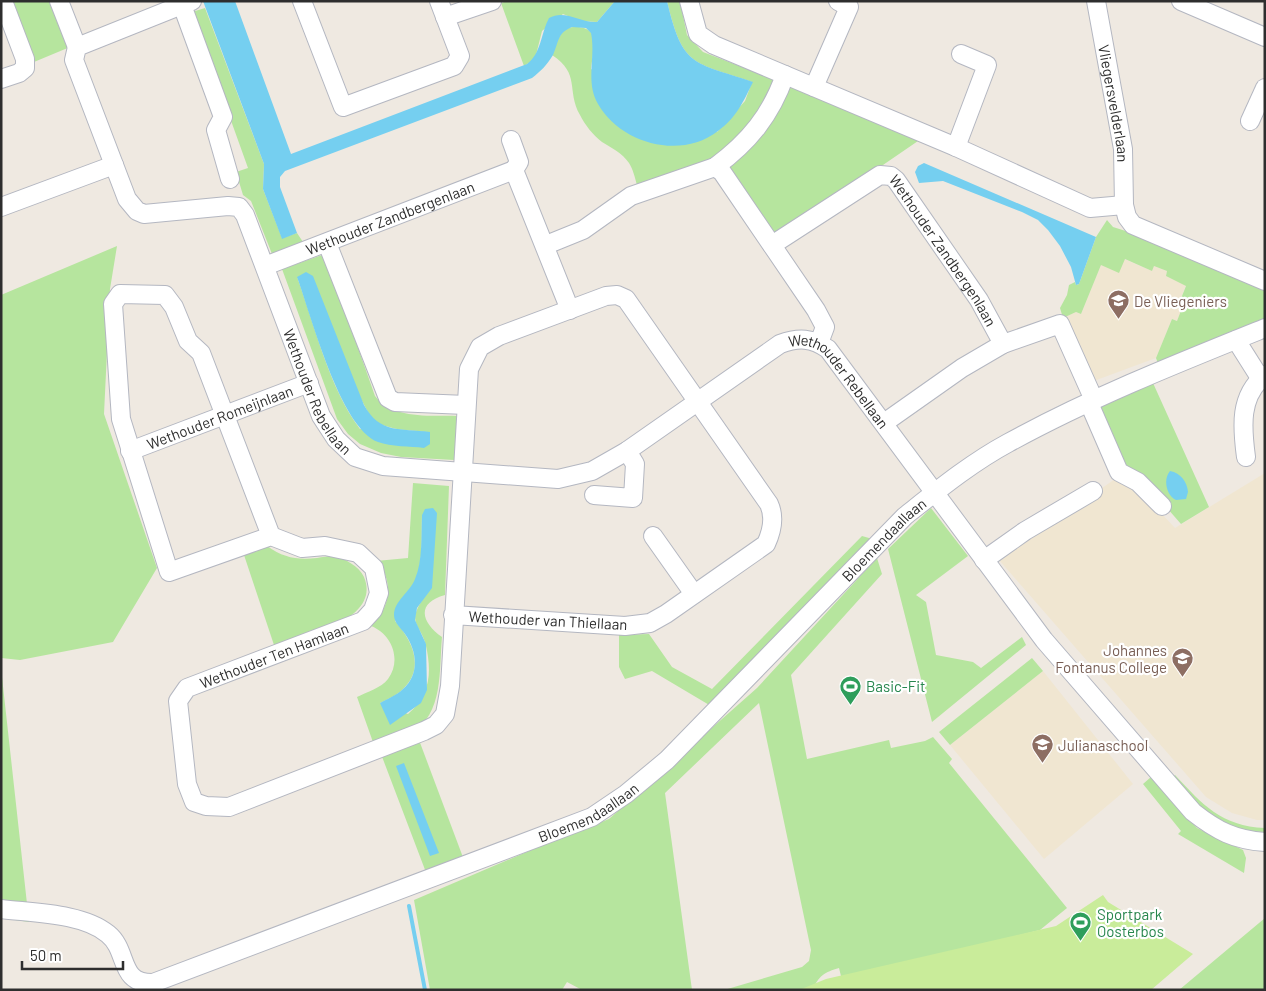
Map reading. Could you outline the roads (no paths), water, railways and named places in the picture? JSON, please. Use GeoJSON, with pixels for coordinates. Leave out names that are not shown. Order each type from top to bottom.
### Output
{"type":"FeatureCollection","features":[{"type":"Feature","properties":{"kind":"street"},"geometry":{"type":"LineString","coordinates":[[1,80],[19,73],[24,68],[25,59],[4,1]]}},
{"type":"Feature","properties":{"kind":"street"},"geometry":{"type":"LineString","coordinates":[[1,208],[114,165],[74,60],[77,47],[59,1]]}},
{"type":"Feature","properties":{"kind":"street"},"geometry":{"type":"LineString","coordinates":[[302,1],[343,107],[454,66],[460,56],[442,9],[492,1]]}},
{"type":"Feature","properties":{"kind":"street"},"geometry":{"type":"LineString","coordinates":[[689,1],[698,34],[714,45],[956,147],[1090,208],[1124,205],[1127,217],[1133,225],[1265,281]]}},
{"type":"Feature","properties":{"kind":"street"},"geometry":{"type":"LineString","coordinates":[[814,87],[849,7],[838,1]]}},
{"type":"Feature","properties":{"kind":"street","name":"Vliegersvelderlaan"},"geometry":{"type":"LineString","coordinates":[[1096,1],[1123,149],[1124,205]]}},
{"type":"Feature","properties":{"kind":"street"},"geometry":{"type":"LineString","coordinates":[[1181,1],[1265,37]]}},
{"type":"Feature","properties":{"kind":"street"},"geometry":{"type":"LineString","coordinates":[[77,47],[187,3],[223,117],[216,130],[230,179]]}},
{"type":"Feature","properties":{"kind":"street"},"geometry":{"type":"LineString","coordinates":[[956,147],[987,65],[961,54]]}},
{"type":"Feature","properties":{"kind":"street"},"geometry":{"type":"LineString","coordinates":[[546,245],[583,230],[632,196],[715,167],[740,147],[758,128],[778,96],[785,75]]}},
{"type":"Feature","properties":{"kind":"street"},"geometry":{"type":"LineString","coordinates":[[1250,121],[1265,88]]}},
{"type":"Feature","properties":{"kind":"street"},"geometry":{"type":"LineString","coordinates":[[511,140],[519,162],[514,170],[546,245],[570,310]]}},
{"type":"Feature","properties":{"kind":"street","name":"Wethouder Rebellaan"},"geometry":{"type":"LineString","coordinates":[[114,165],[127,199],[136,211],[144,214],[228,206],[239,207],[245,215],[321,416],[336,439],[355,457],[383,466],[558,479],[592,471],[627,451],[780,344],[794,339],[809,339],[819,343],[828,349],[1044,640],[1193,812],[1206,823],[1232,837],[1240,840],[1265,842]]}},
{"type":"Feature","properties":{"kind":"street"},"geometry":{"type":"LineString","coordinates":[[715,167],[722,172],[816,310],[825,328],[819,343]]}},
{"type":"Feature","properties":{"kind":"street","name":"Wethouder Zandbergenlaan"},"geometry":{"type":"LineString","coordinates":[[265,266],[514,170]]}},
{"type":"Feature","properties":{"kind":"street","name":"Wethouder Zandbergenlaan"},"geometry":{"type":"LineString","coordinates":[[772,245],[880,175],[891,176],[896,180],[979,300],[1003,344]]}},
{"type":"Feature","properties":{"kind":"street"},"geometry":{"type":"LineString","coordinates":[[326,243],[388,398],[395,402],[466,405]]}},
{"type":"Feature","properties":{"kind":"street","name":"Wethouder Romeijnlaan"},"geometry":{"type":"LineString","coordinates":[[225,416],[201,353],[188,341],[174,306],[164,295],[120,294],[113,304],[121,419],[169,572],[271,536]]}},
{"type":"Feature","properties":{"kind":"street","name":"Wethouder van Thiellaan"},"geometry":{"type":"LineString","coordinates":[[453,615],[624,626],[650,623],[766,544],[770,536],[773,512],[626,299],[617,295],[606,296],[570,310]]}},
{"type":"Feature","properties":{"kind":"street","name":"Wethouder Ten Hamlaan"},"geometry":{"type":"LineString","coordinates":[[271,536],[302,548],[325,546],[358,554],[374,568],[379,593],[374,610],[363,621],[187,688],[178,702],[187,784],[194,802],[206,806],[229,807],[436,725],[445,714],[450,686],[469,369],[480,347],[499,336],[570,310]]}},
{"type":"Feature","properties":{"kind":"street","name":"Wethouder Zandbergenlaan"},"geometry":{"type":"LineString","coordinates":[[884,423],[962,368],[1003,344],[1060,324],[1092,401]]}},
{"type":"Feature","properties":{"kind":"street","name":"Bloemendaallaan"},"geometry":{"type":"LineString","coordinates":[[1,909],[57,916],[91,923],[108,934],[116,944],[133,979],[140,983],[153,983],[592,817],[626,794],[667,760],[898,522],[935,492],[1007,443],[1092,401],[1265,328]]}},
{"type":"Feature","properties":{"kind":"street"},"geometry":{"type":"LineString","coordinates":[[1236,340],[1262,376],[1249,393],[1242,421],[1246,457]]}},
{"type":"Feature","properties":{"kind":"street","name":"Wethouder Romeijnlaan"},"geometry":{"type":"LineString","coordinates":[[130,451],[309,383]]}},
{"type":"Feature","properties":{"kind":"street"},"geometry":{"type":"LineString","coordinates":[[1092,401],[1119,472],[1138,482],[1162,506]]}},
{"type":"Feature","properties":{"kind":"street"},"geometry":{"type":"LineString","coordinates":[[225,416],[271,536]]}},
{"type":"Feature","properties":{"kind":"street"},"geometry":{"type":"LineString","coordinates":[[594,495],[632,504],[635,464],[627,451]]}},
{"type":"Feature","properties":{"kind":"street"},"geometry":{"type":"LineString","coordinates":[[984,560],[1026,530],[1093,491]]}},
{"type":"Feature","properties":{"kind":"street"},"geometry":{"type":"LineString","coordinates":[[654,536],[694,594]]}},
{"type":"Feature","properties":{"kind":"water"},"geometry":{"type":"Polygon","coordinates":[[[203,1],[235,1],[291,154],[527,64],[532,60],[538,49],[549,18],[561,15],[597,22],[615,1],[667,1],[679,39],[685,51],[693,59],[716,70],[753,82],[735,115],[725,126],[703,140],[687,145],[670,146],[636,138],[608,118],[598,104],[594,96],[591,78],[591,33],[586,28],[572,27],[561,35],[551,59],[532,78],[285,171],[280,177],[280,187],[297,233],[282,239],[263,189],[264,164],[203,1]]]}},
{"type":"Feature","properties":{"kind":"water"},"geometry":{"type":"Polygon","coordinates":[[[924,163],[1096,237],[1079,284],[1076,285],[1071,267],[1060,246],[1038,220],[943,181],[919,183],[915,172],[918,166],[924,163]]]}},
{"type":"Feature","properties":{"kind":"water"},"geometry":{"type":"Polygon","coordinates":[[[306,272],[313,276],[364,405],[370,414],[377,421],[392,428],[430,432],[430,444],[424,448],[383,444],[364,432],[351,416],[328,368],[297,277],[306,272]]]}},
{"type":"Feature","properties":{"kind":"water"},"geometry":{"type":"Polygon","coordinates":[[[1170,471],[1185,481],[1188,492],[1186,499],[1176,500],[1168,491],[1166,482],[1170,471]]]}},
{"type":"Feature","properties":{"kind":"water"},"geometry":{"type":"Polygon","coordinates":[[[433,508],[437,513],[432,588],[417,608],[415,620],[426,644],[427,690],[421,703],[390,725],[380,703],[403,689],[412,676],[415,662],[409,641],[395,620],[394,615],[399,601],[413,584],[418,572],[422,515],[425,509],[433,508]]]}},
{"type":"Feature","properties":{"kind":"water"},"geometry":{"type":"Polygon","coordinates":[[[404,763],[439,853],[430,856],[396,766],[404,763]]]}},
{"type":"Feature","properties":{"kind":"waterway"},"geometry":{"type":"LineString","coordinates":[[409,906],[425,990]]}},
{"type":"Feature","properties":{"kind":"place","name":"De Vliegeniers"},"geometry":{"type":"Point","coordinates":[1118,320]}},
{"type":"Feature","properties":{"kind":"place","name":"Johannes Fontanus College"},"geometry":{"type":"Point","coordinates":[1183,678]}},
{"type":"Feature","properties":{"kind":"place","name":"Basic-Fit"},"geometry":{"type":"Point","coordinates":[850,705]}},
{"type":"Feature","properties":{"kind":"place","name":"Julianaschool"},"geometry":{"type":"Point","coordinates":[1042,764]}},
{"type":"Feature","properties":{"kind":"place","name":"Sportpark Oosterbos"},"geometry":{"type":"Point","coordinates":[1081,942]}}]}
